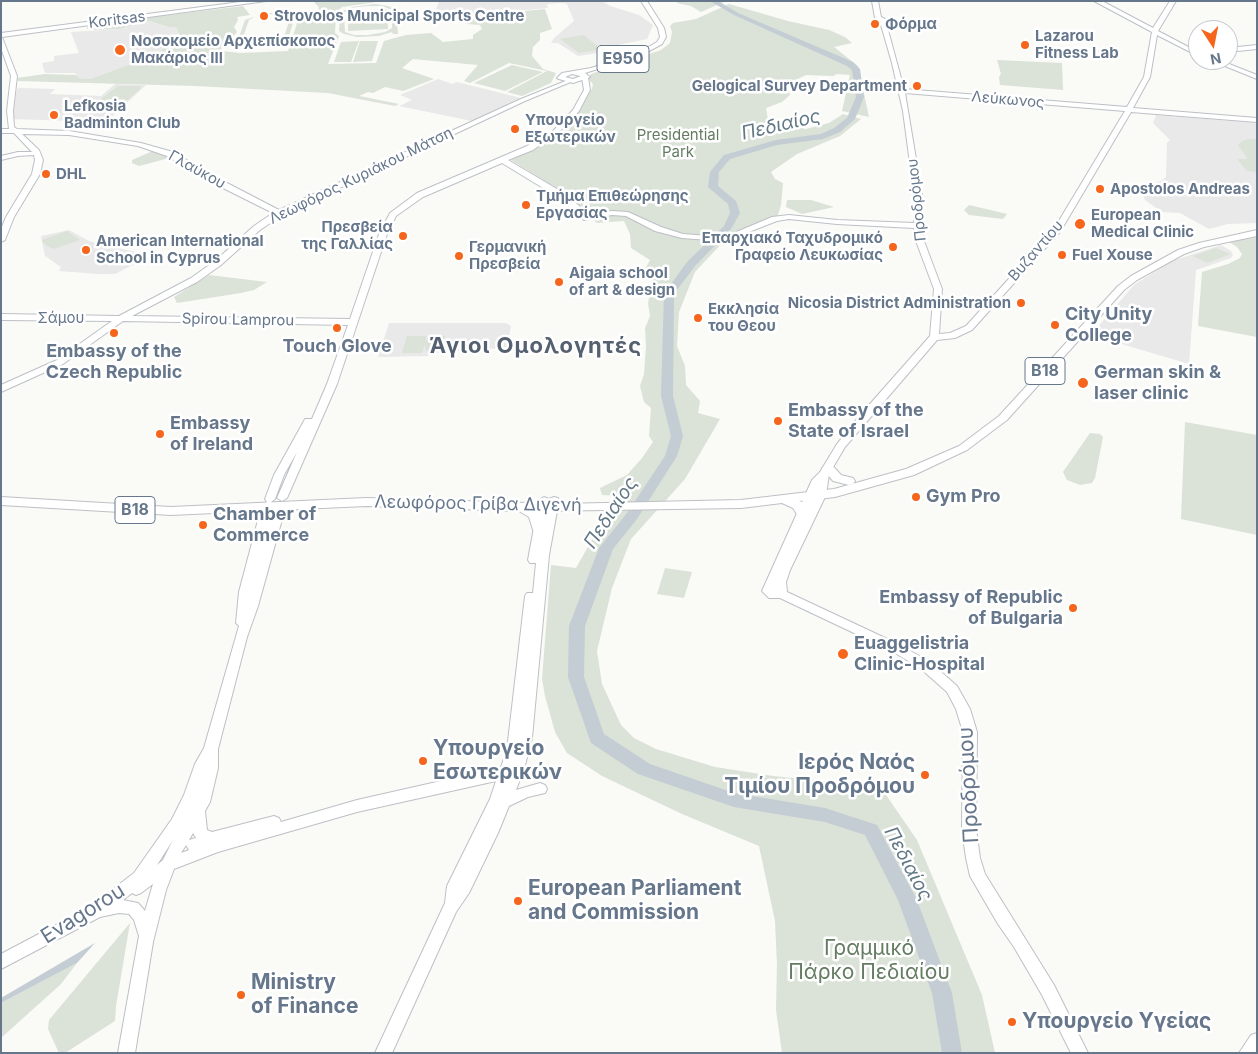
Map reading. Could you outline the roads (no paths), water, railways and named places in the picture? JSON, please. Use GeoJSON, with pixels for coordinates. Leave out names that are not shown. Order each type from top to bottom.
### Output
{"type":"FeatureCollection","features":[{"type":"Feature","properties":{"kind":"main road","name":"Koritsas"},"geometry":{"type":"LineString","coordinates":[[1,35],[249,1]]}},
{"type":"Feature","properties":{"kind":"main road","name":"Koritsas"},"geometry":{"type":"LineString","coordinates":[[1,35],[263,1]]}},
{"type":"Feature","properties":{"kind":"main road","name":"E950"},"geometry":{"type":"LineString","coordinates":[[576,72],[588,71],[640,54],[660,43],[663,37],[661,28],[644,1]]}},
{"type":"Feature","properties":{"kind":"main road","name":"E950"},"geometry":{"type":"LineString","coordinates":[[275,502],[279,475],[309,421],[318,413],[334,378],[383,234],[393,215],[402,206],[418,196],[541,142],[559,130],[576,111],[586,92],[585,77],[596,71],[654,51],[665,43],[669,37],[668,28],[651,1]]}},
{"type":"Feature","properties":{"kind":"main road","name":"Προδρόμου"},"geometry":{"type":"LineString","coordinates":[[875,1],[878,18],[896,63],[906,111],[919,201],[918,226],[922,248],[938,290],[934,337]]}},
{"type":"Feature","properties":{"kind":"main road"},"geometry":{"type":"LineString","coordinates":[[1097,1],[1188,49]]}},
{"type":"Feature","properties":{"kind":"main road","name":"Βυζαντίου"},"geometry":{"type":"LineString","coordinates":[[934,337],[952,336],[969,328],[1057,230],[1131,108],[1147,77],[1155,31],[1160,19],[1173,1]]}},
{"type":"Feature","properties":{"kind":"main road"},"geometry":{"type":"LineString","coordinates":[[1129,17],[1150,20],[1160,19]]}},
{"type":"Feature","properties":{"kind":"main road"},"geometry":{"type":"LineString","coordinates":[[1,35],[14,76],[8,130]]}},
{"type":"Feature","properties":{"kind":"main road"},"geometry":{"type":"LineString","coordinates":[[1153,44],[1165,42],[1177,44]]}},
{"type":"Feature","properties":{"kind":"main road"},"geometry":{"type":"LineString","coordinates":[[1238,50],[1257,48]]}},
{"type":"Feature","properties":{"kind":"main road"},"geometry":{"type":"LineString","coordinates":[[1,54],[8,79],[4,118],[8,130],[38,163]]}},
{"type":"Feature","properties":{"kind":"main road"},"geometry":{"type":"LineString","coordinates":[[1238,70],[1257,77]]}},
{"type":"Feature","properties":{"kind":"main road"},"geometry":{"type":"LineString","coordinates":[[576,72],[585,77],[572,81],[561,78],[564,74],[576,72]]}},
{"type":"Feature","properties":{"kind":"main road","name":"Λεωφόρος Κυριάκου Μάτση"},"geometry":{"type":"LineString","coordinates":[[552,87],[561,78]]}},
{"type":"Feature","properties":{"kind":"main road","name":"E950"},"geometry":{"type":"LineString","coordinates":[[572,81],[586,86]]}},
{"type":"Feature","properties":{"kind":"main road","name":"Λεωφόρος Κυριάκου Μάτση"},"geometry":{"type":"LineString","coordinates":[[1,389],[60,362],[122,318],[194,280],[218,263],[256,228],[279,213],[552,87],[572,81]]}},
{"type":"Feature","properties":{"kind":"main road","name":"Λεύκωνος"},"geometry":{"type":"LineString","coordinates":[[901,91],[1107,108]]}},
{"type":"Feature","properties":{"kind":"main road"},"geometry":{"type":"LineString","coordinates":[[1107,108],[1121,105],[1148,110],[1257,120]]}},
{"type":"Feature","properties":{"kind":"main road"},"geometry":{"type":"LineString","coordinates":[[1107,108],[1121,112],[1131,108],[1241,119]]}},
{"type":"Feature","properties":{"kind":"main road"},"geometry":{"type":"LineString","coordinates":[[1,240],[10,218],[36,174],[39,157],[36,152],[8,130]]}},
{"type":"Feature","properties":{"kind":"main road","name":"Γλαύκου"},"geometry":{"type":"LineString","coordinates":[[8,130],[69,133],[139,144],[170,154],[224,185],[279,213]]}},
{"type":"Feature","properties":{"kind":"main road"},"geometry":{"type":"LineString","coordinates":[[1,158],[29,152]]}},
{"type":"Feature","properties":{"kind":"main road"},"geometry":{"type":"LineString","coordinates":[[503,160],[564,197],[587,218],[624,213],[671,234],[710,238],[726,236],[748,232],[774,220],[789,217],[837,222],[918,226]]}},
{"type":"Feature","properties":{"kind":"main road","name":"Λεωφόρος Γρίβα Διγενή"},"geometry":{"type":"LineString","coordinates":[[664,503],[816,492],[849,481],[911,465],[952,448],[998,417],[1125,282],[1159,260],[1176,252],[1230,235],[1257,232]]}},
{"type":"Feature","properties":{"kind":"main road","name":"Λεωφόρος Γρίβα Διγενή"},"geometry":{"type":"LineString","coordinates":[[1,501],[171,511],[372,494],[549,504],[741,504],[784,500],[910,472],[963,448],[1003,418],[1121,288],[1134,278],[1181,252],[1257,232]]}},
{"type":"Feature","properties":{"kind":"main road","name":"Σάμου"},"geometry":{"type":"LineString","coordinates":[[1,318],[122,318]]}},
{"type":"Feature","properties":{"kind":"main road","name":"Spirou Lamprou"},"geometry":{"type":"LineString","coordinates":[[122,318],[354,322]]}},
{"type":"Feature","properties":{"kind":"main road"},"geometry":{"type":"LineString","coordinates":[[777,590],[816,492],[816,480],[826,471],[841,446],[866,415],[934,337]]}},
{"type":"Feature","properties":{"kind":"main road"},"geometry":{"type":"LineString","coordinates":[[826,471],[836,478],[849,481]]}},
{"type":"Feature","properties":{"kind":"main road"},"geometry":{"type":"LineString","coordinates":[[777,590],[802,513],[816,492]]}},
{"type":"Feature","properties":{"kind":"main road","name":"Λεωφόρος Γρίβα Διγενή"},"geometry":{"type":"LineString","coordinates":[[1,496],[83,502],[170,505],[366,502],[514,507],[549,504]]}},
{"type":"Feature","properties":{"kind":"main road"},"geometry":{"type":"LineString","coordinates":[[784,500],[798,505],[802,513]]}},
{"type":"Feature","properties":{"kind":"main road"},"geometry":{"type":"LineString","coordinates":[[99,909],[129,892],[168,854],[196,816],[209,780],[211,749],[241,637],[252,606],[275,502]]}},
{"type":"Feature","properties":{"kind":"main road"},"geometry":{"type":"LineString","coordinates":[[383,1053],[450,908],[464,888],[506,800],[517,731],[539,530],[549,504]]}},
{"type":"Feature","properties":{"kind":"main road"},"geometry":{"type":"LineString","coordinates":[[450,908],[455,886],[510,777],[525,738],[549,504]]}},
{"type":"Feature","properties":{"kind":"main road"},"geometry":{"type":"LineString","coordinates":[[514,507],[532,512],[536,518],[539,530]]}},
{"type":"Feature","properties":{"kind":"main road","name":"Προδρόμου"},"geometry":{"type":"LineString","coordinates":[[777,590],[894,647],[926,665],[952,689],[963,709],[970,732],[969,829],[973,858],[978,876],[1048,990],[1080,1053]]}},
{"type":"Feature","properties":{"kind":"main road"},"geometry":{"type":"LineString","coordinates":[[126,1053],[145,942],[168,854],[202,764],[211,749]]}},
{"type":"Feature","properties":{"kind":"main road"},"geometry":{"type":"LineString","coordinates":[[168,854],[216,846],[357,806],[484,776],[510,777]]}},
{"type":"Feature","properties":{"kind":"main road"},"geometry":{"type":"LineString","coordinates":[[506,800],[524,792],[540,789]]}},
{"type":"Feature","properties":{"kind":"main road"},"geometry":{"type":"LineString","coordinates":[[168,854],[211,839],[294,816],[357,806]]}},
{"type":"Feature","properties":{"kind":"main road"},"geometry":{"type":"LineString","coordinates":[[196,816],[200,833],[211,839]]}},
{"type":"Feature","properties":{"kind":"main road","name":"Evagorou"},"geometry":{"type":"LineString","coordinates":[[1,962],[99,909],[168,854]]}},
{"type":"Feature","properties":{"kind":"main road"},"geometry":{"type":"LineString","coordinates":[[99,909],[119,906],[133,908],[144,922],[145,942]]}},
{"type":"Feature","properties":{"kind":"main road"},"geometry":{"type":"LineString","coordinates":[[1247,1053],[1257,1041]]}},
{"type":"Feature","properties":{"kind":"waterway","name":"Πεδιαίος"},"geometry":{"type":"LineString","coordinates":[[713,1],[736,14],[850,64],[856,69],[860,97],[851,119],[837,130],[823,136],[776,143],[727,157],[715,172],[713,187],[733,203],[735,213],[728,227],[691,264],[669,294],[667,396],[677,436],[671,456],[632,516],[606,548],[577,626],[576,677],[597,738],[644,769],[734,800],[825,815],[871,830],[907,898],[942,993],[952,1053]]}},
{"type":"Feature","properties":{"kind":"place","name":"Strovolos Municipal Sports Centre"},"geometry":{"type":"Point","coordinates":[264,16]}},
{"type":"Feature","properties":{"kind":"place","name":"Φόρμα"},"geometry":{"type":"Point","coordinates":[875,24]}},
{"type":"Feature","properties":{"kind":"place","name":"Lazarou Fitness Lab"},"geometry":{"type":"Point","coordinates":[1025,45]}},
{"type":"Feature","properties":{"kind":"place","name":"Νοσοκομείο Αρχιεπίσκοπος Μακάριος ΙΙΙ"},"geometry":{"type":"Point","coordinates":[120,50]}},
{"type":"Feature","properties":{"kind":"place","name":"Gelogical Survey Department"},"geometry":{"type":"Point","coordinates":[917,86]}},
{"type":"Feature","properties":{"kind":"place","name":"Lefkosia Badminton Club"},"geometry":{"type":"Point","coordinates":[54,115]}},
{"type":"Feature","properties":{"kind":"place","name":"Υπουργείο Εξωτερικών"},"geometry":{"type":"Point","coordinates":[515,129]}},
{"type":"Feature","properties":{"kind":"place","name":"DHL"},"geometry":{"type":"Point","coordinates":[46,174]}},
{"type":"Feature","properties":{"kind":"place","name":"Apostolos Andreas"},"geometry":{"type":"Point","coordinates":[1100,189]}},
{"type":"Feature","properties":{"kind":"place","name":"Τμήμα Επιθεώρησης Εργασίας"},"geometry":{"type":"Point","coordinates":[526,205]}},
{"type":"Feature","properties":{"kind":"place","name":"European Medical Clinic"},"geometry":{"type":"Point","coordinates":[1080,224]}},
{"type":"Feature","properties":{"kind":"place","name":"Πρεσβεία της Γαλλίας"},"geometry":{"type":"Point","coordinates":[403,236]}},
{"type":"Feature","properties":{"kind":"place","name":"Επαρχιακό Ταχυδρομικό Γραφείο Λευκωσίας"},"geometry":{"type":"Point","coordinates":[893,247]}},
{"type":"Feature","properties":{"kind":"place","name":"American International School in Cyprus"},"geometry":{"type":"Point","coordinates":[86,250]}},
{"type":"Feature","properties":{"kind":"place","name":"Fuel Xouse"},"geometry":{"type":"Point","coordinates":[1062,255]}},
{"type":"Feature","properties":{"kind":"place","name":"Γερμανική Πρεσβεία"},"geometry":{"type":"Point","coordinates":[459,256]}},
{"type":"Feature","properties":{"kind":"place","name":"Aigaia school of art & design"},"geometry":{"type":"Point","coordinates":[559,282]}},
{"type":"Feature","properties":{"kind":"place","name":"Nicosia District Administration"},"geometry":{"type":"Point","coordinates":[1021,303]}},
{"type":"Feature","properties":{"kind":"place","name":"Εκκλησία του Θεου"},"geometry":{"type":"Point","coordinates":[698,318]}},
{"type":"Feature","properties":{"kind":"place","name":"City Unity College"},"geometry":{"type":"Point","coordinates":[1055,325]}},
{"type":"Feature","properties":{"kind":"place","name":"Touch Glove"},"geometry":{"type":"Point","coordinates":[337,328]}},
{"type":"Feature","properties":{"kind":"place","name":"Embassy of the Czech Republic"},"geometry":{"type":"Point","coordinates":[114,333]}},
{"type":"Feature","properties":{"kind":"place","name":"German skin & laser clinic"},"geometry":{"type":"Point","coordinates":[1083,383]}},
{"type":"Feature","properties":{"kind":"place","name":"Embassy of the State of Israel"},"geometry":{"type":"Point","coordinates":[778,421]}},
{"type":"Feature","properties":{"kind":"place","name":"Embassy of Ireland"},"geometry":{"type":"Point","coordinates":[160,434]}},
{"type":"Feature","properties":{"kind":"place","name":"Gym Pro"},"geometry":{"type":"Point","coordinates":[916,497]}},
{"type":"Feature","properties":{"kind":"place","name":"Chamber of Commerce"},"geometry":{"type":"Point","coordinates":[203,525]}},
{"type":"Feature","properties":{"kind":"place","name":"Embassy of Republic of Bulgaria"},"geometry":{"type":"Point","coordinates":[1073,608]}},
{"type":"Feature","properties":{"kind":"place","name":"Euaggelistria Clinic-Hospital"},"geometry":{"type":"Point","coordinates":[843,654]}},
{"type":"Feature","properties":{"kind":"place","name":"Υπουργείο Εσωτερικών"},"geometry":{"type":"Point","coordinates":[423,761]}},
{"type":"Feature","properties":{"kind":"place","name":"Ιερός Ναός Τιμίου Προδρόμου"},"geometry":{"type":"Point","coordinates":[925,775]}},
{"type":"Feature","properties":{"kind":"place","name":"European Parliament and Commission"},"geometry":{"type":"Point","coordinates":[518,901]}},
{"type":"Feature","properties":{"kind":"place","name":"Ministry of Finance"},"geometry":{"type":"Point","coordinates":[241,995]}},
{"type":"Feature","properties":{"kind":"place","name":"Υπουργείο Υγείας"},"geometry":{"type":"Point","coordinates":[1012,1022]}},
{"type":"Feature","properties":{"kind":"district","name":"Άγιοι Ομολογητές"},"geometry":{"type":"Point","coordinates":[536,346]}},
{"type":"Feature","properties":{"kind":"park label","name":"Presidential Park"},"geometry":{"type":"Point","coordinates":[678,144]}},
{"type":"Feature","properties":{"kind":"park label","name":"Γραμμικό Πάρκο Πεδιαίου"},"geometry":{"type":"Point","coordinates":[869,961]}}]}
